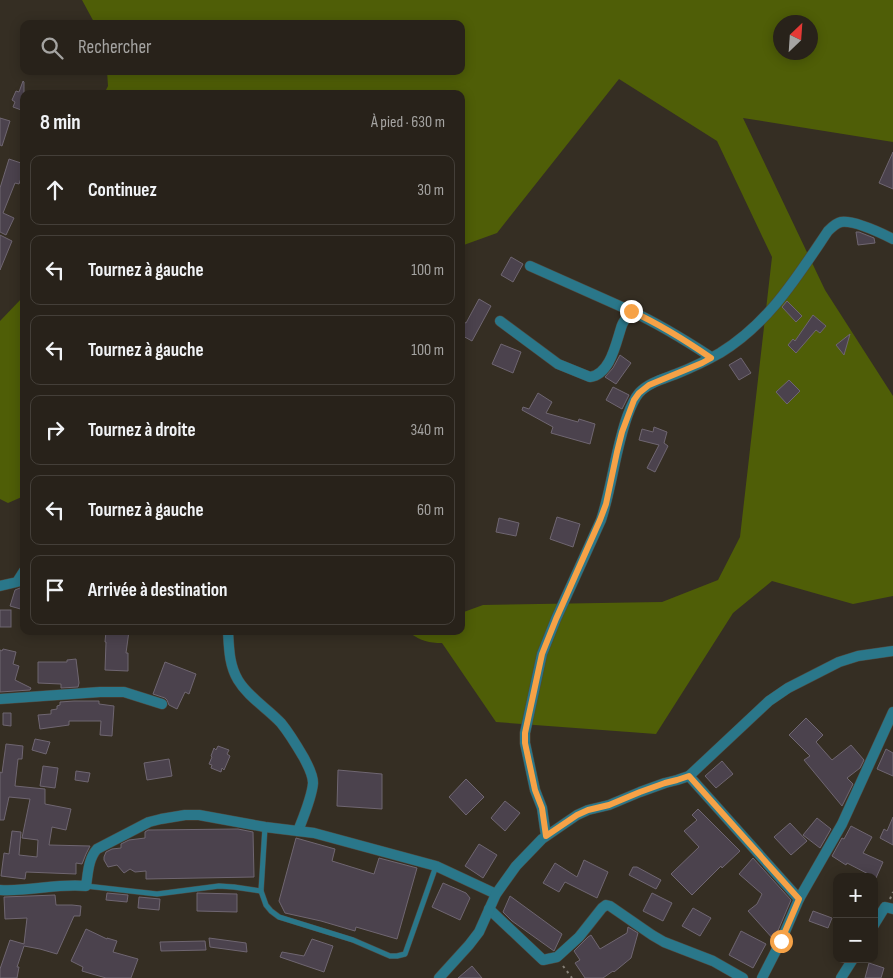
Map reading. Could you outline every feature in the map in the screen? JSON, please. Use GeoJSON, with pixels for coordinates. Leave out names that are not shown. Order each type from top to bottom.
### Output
{"type":"FeatureCollection","features":[{"type":"Feature","properties":{"kind":"street"},"geometry":{"type":"LineString","coordinates":[[546,836],[542,808],[535,790],[525,743],[525,733],[542,654],[606,504],[622,432],[634,400],[649,385],[702,363],[746,335],[764,318],[790,287],[828,231],[836,224],[850,222],[873,230],[893,240]]}},
{"type":"Feature","properties":{"kind":"street"},"geometry":{"type":"LineString","coordinates":[[530,266],[654,322],[686,340],[711,358]]}},
{"type":"Feature","properties":{"kind":"street"},"geometry":{"type":"LineString","coordinates":[[500,321],[558,364],[590,378],[595,377],[608,364],[623,324],[631,311]]}},
{"type":"Feature","properties":{"kind":"street"},"geometry":{"type":"LineString","coordinates":[[0,586],[17,582],[20,577]]}},
{"type":"Feature","properties":{"kind":"street"},"geometry":{"type":"LineString","coordinates":[[228,635],[232,668],[238,680],[281,723],[294,740],[311,772],[313,783],[298,831]]}},
{"type":"Feature","properties":{"kind":"street"},"geometry":{"type":"LineString","coordinates":[[439,978],[479,932],[496,894],[516,866],[546,836],[577,815],[588,810],[609,805],[640,792],[689,776],[769,701],[788,688],[839,662],[858,656],[893,651]]}},
{"type":"Feature","properties":{"kind":"street"},"geometry":{"type":"LineString","coordinates":[[0,699],[124,692],[162,704]]}},
{"type":"Feature","properties":{"kind":"street"},"geometry":{"type":"LineString","coordinates":[[762,978],[781,941],[799,899],[842,824],[893,712]]}},
{"type":"Feature","properties":{"kind":"street"},"geometry":{"type":"LineString","coordinates":[[689,776],[799,899]]}},
{"type":"Feature","properties":{"kind":"street"},"geometry":{"type":"LineString","coordinates":[[0,890],[66,885],[86,886],[92,854],[97,849],[149,822],[185,815],[199,815],[265,827],[314,833],[436,866],[496,894]]}},
{"type":"Feature","properties":{"kind":"street"},"geometry":{"type":"LineString","coordinates":[[489,909],[542,960],[557,957],[579,937],[606,905],[664,942],[713,961],[743,978]]}},
{"type":"Feature","properties":{"kind":"street"},"geometry":{"type":"LineString","coordinates":[[878,918],[885,907],[893,909]]}},
{"type":"Feature","properties":{"kind":"street"},"geometry":{"type":"LineString","coordinates":[[841,978],[850,963]]}},
{"type":"Feature","properties":{"kind":"lane"},"geometry":{"type":"LineString","coordinates":[[265,827],[261,890],[266,905],[271,911],[279,917],[353,940],[390,956],[406,954],[436,866]]}},
{"type":"Feature","properties":{"kind":"lane"},"geometry":{"type":"LineString","coordinates":[[86,886],[157,894],[219,886],[261,890]]}},
{"type":"Feature","properties":{"kind":"path"},"geometry":{"type":"LineString","coordinates":[[557,957],[572,978]]}},
{"type":"Feature","properties":{"kind":"green space"},"geometry":{"type":"Polygon","coordinates":[[[82,0],[893,0],[893,142],[743,118],[825,290],[893,396],[893,596],[853,604],[772,581],[733,613],[656,734],[496,722],[442,643],[425,641],[413,635],[465,635],[465,612],[483,605],[662,602],[718,580],[740,537],[772,257],[717,141],[619,79],[497,233],[465,245],[465,90],[106,90],[108,86],[107,75],[465,75],[465,20],[93,20],[82,0]]]}},
{"type":"Feature","properties":{"kind":"green space"},"geometry":{"type":"Polygon","coordinates":[[[20,300],[20,498],[8,503],[0,499],[0,321],[20,300]]]}},
{"type":"Feature","properties":{"kind":"building"},"geometry":{"type":"Polygon","coordinates":[[[23,81],[24,90],[20,90],[20,110],[13,107],[15,102],[12,100],[16,91],[19,92],[23,81]]]}},
{"type":"Feature","properties":{"kind":"building"},"geometry":{"type":"Polygon","coordinates":[[[0,118],[10,121],[2,146],[0,145],[0,118]]]}},
{"type":"Feature","properties":{"kind":"building"},"geometry":{"type":"Polygon","coordinates":[[[893,152],[893,189],[879,183],[893,152]]]}},
{"type":"Feature","properties":{"kind":"building"},"geometry":{"type":"Polygon","coordinates":[[[9,159],[20,163],[19,184],[15,183],[3,213],[14,218],[6,235],[0,232],[0,188],[9,159]]]}},
{"type":"Feature","properties":{"kind":"building"},"geometry":{"type":"Polygon","coordinates":[[[856,232],[874,238],[875,243],[858,245],[856,232]]]}},
{"type":"Feature","properties":{"kind":"building"},"geometry":{"type":"Polygon","coordinates":[[[0,235],[12,241],[0,270],[0,235]]]}},
{"type":"Feature","properties":{"kind":"building"},"geometry":{"type":"Polygon","coordinates":[[[511,257],[523,264],[513,282],[501,275],[511,257]]]}},
{"type":"Feature","properties":{"kind":"building"},"geometry":{"type":"Polygon","coordinates":[[[479,299],[491,306],[472,341],[465,337],[466,323],[479,299]]]}},
{"type":"Feature","properties":{"kind":"building"},"geometry":{"type":"Polygon","coordinates":[[[787,301],[802,316],[796,322],[782,307],[787,301]]]}},
{"type":"Feature","properties":{"kind":"building"},"geometry":{"type":"Polygon","coordinates":[[[813,315],[826,326],[820,333],[816,330],[796,353],[788,345],[793,339],[795,341],[813,315]]]}},
{"type":"Feature","properties":{"kind":"building"},"geometry":{"type":"Polygon","coordinates":[[[850,334],[844,355],[836,345],[850,334]]]}},
{"type":"Feature","properties":{"kind":"building"},"geometry":{"type":"Polygon","coordinates":[[[501,344],[521,352],[513,373],[492,364],[501,344]]]}},
{"type":"Feature","properties":{"kind":"building"},"geometry":{"type":"Polygon","coordinates":[[[620,355],[631,363],[616,384],[605,377],[613,368],[620,355]]]}},
{"type":"Feature","properties":{"kind":"building"},"geometry":{"type":"Polygon","coordinates":[[[741,358],[751,373],[739,380],[729,365],[741,358]]]}},
{"type":"Feature","properties":{"kind":"building"},"geometry":{"type":"Polygon","coordinates":[[[789,380],[800,391],[787,404],[776,392],[789,380]]]}},
{"type":"Feature","properties":{"kind":"building"},"geometry":{"type":"Polygon","coordinates":[[[613,387],[629,395],[622,409],[606,400],[613,387]]]}},
{"type":"Feature","properties":{"kind":"building"},"geometry":{"type":"Polygon","coordinates":[[[538,393],[552,402],[546,413],[578,422],[579,419],[595,424],[590,444],[551,433],[553,427],[522,410],[523,407],[529,409],[538,393]]]}},
{"type":"Feature","properties":{"kind":"building"},"geometry":{"type":"Polygon","coordinates":[[[654,427],[667,432],[664,443],[668,446],[655,472],[647,468],[659,445],[639,440],[642,429],[653,432],[654,427]]]}},
{"type":"Feature","properties":{"kind":"building"},"geometry":{"type":"Polygon","coordinates":[[[557,517],[580,524],[573,547],[550,539],[557,517]]]}},
{"type":"Feature","properties":{"kind":"building"},"geometry":{"type":"Polygon","coordinates":[[[499,518],[519,523],[516,536],[496,532],[499,518]]]}},
{"type":"Feature","properties":{"kind":"building"},"geometry":{"type":"Polygon","coordinates":[[[20,588],[20,609],[10,606],[15,590],[20,588]]]}},
{"type":"Feature","properties":{"kind":"building"},"geometry":{"type":"Polygon","coordinates":[[[0,610],[11,610],[11,627],[0,627],[0,610]]]}},
{"type":"Feature","properties":{"kind":"building"},"geometry":{"type":"Polygon","coordinates":[[[106,635],[128,635],[126,653],[128,653],[128,671],[105,670],[106,635]]]}},
{"type":"Feature","properties":{"kind":"building"},"geometry":{"type":"Polygon","coordinates":[[[3,649],[16,652],[13,664],[19,666],[15,680],[31,688],[30,690],[0,692],[0,650],[2,651],[3,649]]]}},
{"type":"Feature","properties":{"kind":"building"},"geometry":{"type":"Polygon","coordinates":[[[76,659],[78,687],[61,688],[61,684],[38,683],[38,662],[67,662],[67,660],[76,659]]]}},
{"type":"Feature","properties":{"kind":"building"},"geometry":{"type":"Polygon","coordinates":[[[165,662],[196,674],[189,694],[185,692],[177,709],[169,705],[165,698],[153,694],[165,662]]]}},
{"type":"Feature","properties":{"kind":"building"},"geometry":{"type":"Polygon","coordinates":[[[99,701],[99,704],[114,706],[112,736],[100,735],[101,721],[69,721],[69,725],[40,729],[38,715],[51,714],[51,710],[57,709],[60,702],[99,701]]]}},
{"type":"Feature","properties":{"kind":"building"},"geometry":{"type":"Polygon","coordinates":[[[3,713],[11,713],[11,726],[3,725],[3,713]]]}},
{"type":"Feature","properties":{"kind":"building"},"geometry":{"type":"Polygon","coordinates":[[[806,718],[823,735],[816,742],[832,760],[851,745],[864,760],[860,768],[847,778],[853,784],[842,806],[804,760],[810,756],[789,735],[806,718]]]}},
{"type":"Feature","properties":{"kind":"building"},"geometry":{"type":"Polygon","coordinates":[[[35,739],[50,742],[46,754],[32,750],[35,739]]]}},
{"type":"Feature","properties":{"kind":"building"},"geometry":{"type":"Polygon","coordinates":[[[6,744],[23,746],[22,759],[18,759],[15,786],[45,789],[45,804],[71,809],[66,830],[52,827],[49,845],[90,846],[82,864],[76,863],[76,874],[26,872],[25,879],[1,876],[4,853],[9,854],[12,831],[21,832],[19,855],[37,857],[38,840],[22,838],[30,799],[9,797],[4,820],[0,820],[0,772],[2,773],[6,744]]]}},
{"type":"Feature","properties":{"kind":"building"},"geometry":{"type":"Polygon","coordinates":[[[218,746],[229,750],[227,754],[230,756],[224,770],[222,768],[221,772],[211,768],[212,765],[209,764],[214,748],[216,750],[218,746]]]}},
{"type":"Feature","properties":{"kind":"building"},"geometry":{"type":"Polygon","coordinates":[[[886,749],[893,753],[893,776],[877,769],[886,749]]]}},
{"type":"Feature","properties":{"kind":"building"},"geometry":{"type":"Polygon","coordinates":[[[169,759],[172,776],[147,780],[144,763],[169,759]]]}},
{"type":"Feature","properties":{"kind":"building"},"geometry":{"type":"Polygon","coordinates":[[[722,761],[733,774],[716,788],[705,776],[722,761]]]}},
{"type":"Feature","properties":{"kind":"building"},"geometry":{"type":"Polygon","coordinates":[[[43,766],[58,768],[55,788],[40,786],[43,766]]]}},
{"type":"Feature","properties":{"kind":"building"},"geometry":{"type":"Polygon","coordinates":[[[338,770],[382,774],[382,809],[337,806],[338,770]]]}},
{"type":"Feature","properties":{"kind":"building"},"geometry":{"type":"Polygon","coordinates":[[[76,771],[90,773],[88,782],[75,780],[76,771]]]}},
{"type":"Feature","properties":{"kind":"building"},"geometry":{"type":"Polygon","coordinates":[[[466,779],[484,797],[466,815],[449,797],[466,779]]]}},
{"type":"Feature","properties":{"kind":"building"},"geometry":{"type":"Polygon","coordinates":[[[505,801],[520,813],[505,831],[491,818],[505,801]]]}},
{"type":"Feature","properties":{"kind":"building"},"geometry":{"type":"Polygon","coordinates":[[[698,809],[740,851],[722,868],[721,866],[692,895],[671,874],[699,847],[684,831],[697,820],[692,815],[698,809]]]}},
{"type":"Feature","properties":{"kind":"building"},"geometry":{"type":"Polygon","coordinates":[[[893,817],[893,845],[880,838],[884,829],[887,831],[893,817]]]}},
{"type":"Feature","properties":{"kind":"building"},"geometry":{"type":"Polygon","coordinates":[[[817,818],[831,829],[820,848],[803,835],[817,818]]]}},
{"type":"Feature","properties":{"kind":"building"},"geometry":{"type":"Polygon","coordinates":[[[790,823],[807,841],[791,855],[774,837],[790,823]]]}},
{"type":"Feature","properties":{"kind":"building"},"geometry":{"type":"Polygon","coordinates":[[[851,826],[872,837],[863,853],[883,862],[878,873],[866,873],[847,863],[846,865],[832,856],[842,838],[844,839],[851,826]]]}},
{"type":"Feature","properties":{"kind":"building"},"geometry":{"type":"Polygon","coordinates":[[[238,829],[253,832],[254,877],[146,879],[146,871],[135,872],[130,869],[124,873],[117,865],[108,867],[104,860],[106,852],[121,848],[121,844],[129,840],[145,838],[145,832],[148,830],[238,829]]]}},
{"type":"Feature","properties":{"kind":"building"},"geometry":{"type":"Polygon","coordinates":[[[296,838],[335,849],[332,861],[374,874],[379,858],[417,868],[397,939],[356,927],[355,931],[285,913],[279,901],[296,838]]]}},
{"type":"Feature","properties":{"kind":"building"},"geometry":{"type":"Polygon","coordinates":[[[479,844],[497,855],[483,878],[465,866],[479,844]]]}},
{"type":"Feature","properties":{"kind":"building"},"geometry":{"type":"Polygon","coordinates":[[[753,858],[791,900],[774,940],[748,911],[757,904],[762,894],[739,874],[753,858]]]}},
{"type":"Feature","properties":{"kind":"building"},"geometry":{"type":"Polygon","coordinates":[[[584,860],[608,872],[597,898],[565,882],[559,892],[543,883],[555,863],[577,877],[584,860]]]}},
{"type":"Feature","properties":{"kind":"building"},"geometry":{"type":"Polygon","coordinates":[[[633,867],[637,867],[661,880],[656,889],[629,875],[633,867]]]}},
{"type":"Feature","properties":{"kind":"building"},"geometry":{"type":"Polygon","coordinates":[[[443,883],[466,893],[470,898],[460,920],[432,907],[443,883]]]}},
{"type":"Feature","properties":{"kind":"building"},"geometry":{"type":"Polygon","coordinates":[[[107,893],[128,895],[127,902],[106,900],[107,893]]]}},
{"type":"Feature","properties":{"kind":"building"},"geometry":{"type":"Polygon","coordinates":[[[197,893],[237,894],[237,912],[197,911],[197,893]]]}},
{"type":"Feature","properties":{"kind":"building"},"geometry":{"type":"Polygon","coordinates":[[[652,893],[672,903],[663,921],[643,911],[652,893]]]}},
{"type":"Feature","properties":{"kind":"building"},"geometry":{"type":"Polygon","coordinates":[[[55,895],[56,905],[81,906],[80,916],[74,916],[57,954],[24,946],[17,967],[19,967],[17,978],[0,978],[0,969],[10,940],[24,944],[27,918],[5,919],[4,897],[55,895]]]}},
{"type":"Feature","properties":{"kind":"building"},"geometry":{"type":"Polygon","coordinates":[[[510,896],[562,934],[554,951],[512,921],[503,912],[510,896]]]}},
{"type":"Feature","properties":{"kind":"building"},"geometry":{"type":"Polygon","coordinates":[[[139,897],[160,899],[159,910],[138,908],[139,897]]]}},
{"type":"Feature","properties":{"kind":"building"},"geometry":{"type":"Polygon","coordinates":[[[693,908],[711,918],[700,936],[682,926],[693,908]]]}},
{"type":"Feature","properties":{"kind":"building"},"geometry":{"type":"Polygon","coordinates":[[[813,911],[832,918],[828,928],[809,921],[813,911]]]}},
{"type":"Feature","properties":{"kind":"building"},"geometry":{"type":"Polygon","coordinates":[[[628,927],[638,933],[631,958],[614,972],[603,978],[585,978],[575,963],[580,960],[574,951],[591,935],[600,949],[627,933],[628,927]]]}},
{"type":"Feature","properties":{"kind":"building"},"geometry":{"type":"Polygon","coordinates":[[[86,929],[107,939],[117,941],[113,952],[138,959],[131,978],[106,978],[82,971],[83,967],[71,961],[86,929]]]}},
{"type":"Feature","properties":{"kind":"building"},"geometry":{"type":"Polygon","coordinates":[[[741,931],[766,944],[753,968],[729,955],[741,931]]]}},
{"type":"Feature","properties":{"kind":"building"},"geometry":{"type":"Polygon","coordinates":[[[209,938],[246,943],[247,952],[210,947],[209,938]]]}},
{"type":"Feature","properties":{"kind":"building"},"geometry":{"type":"Polygon","coordinates":[[[312,939],[333,946],[324,972],[280,957],[282,952],[304,956],[312,939]]]}},
{"type":"Feature","properties":{"kind":"building"},"geometry":{"type":"Polygon","coordinates":[[[205,941],[206,950],[161,951],[160,942],[205,941]]]}},
{"type":"Feature","properties":{"kind":"building"},"geometry":{"type":"Polygon","coordinates":[[[869,963],[884,968],[881,978],[865,978],[869,963]]]}},
{"type":"Feature","properties":{"kind":"building"},"geometry":{"type":"Polygon","coordinates":[[[472,966],[482,978],[458,978],[472,966]]]}},
{"type":"Feature","properties":{"kind":"route"},"geometry":{"type":"LineString","coordinates":[[631,311],[686,340],[711,358],[649,385],[634,400],[622,432],[606,504],[542,654],[525,733],[525,743],[535,790],[542,808],[546,836],[577,815],[588,810],[609,805],[640,792],[689,776],[799,899],[781,941]]}}]}
